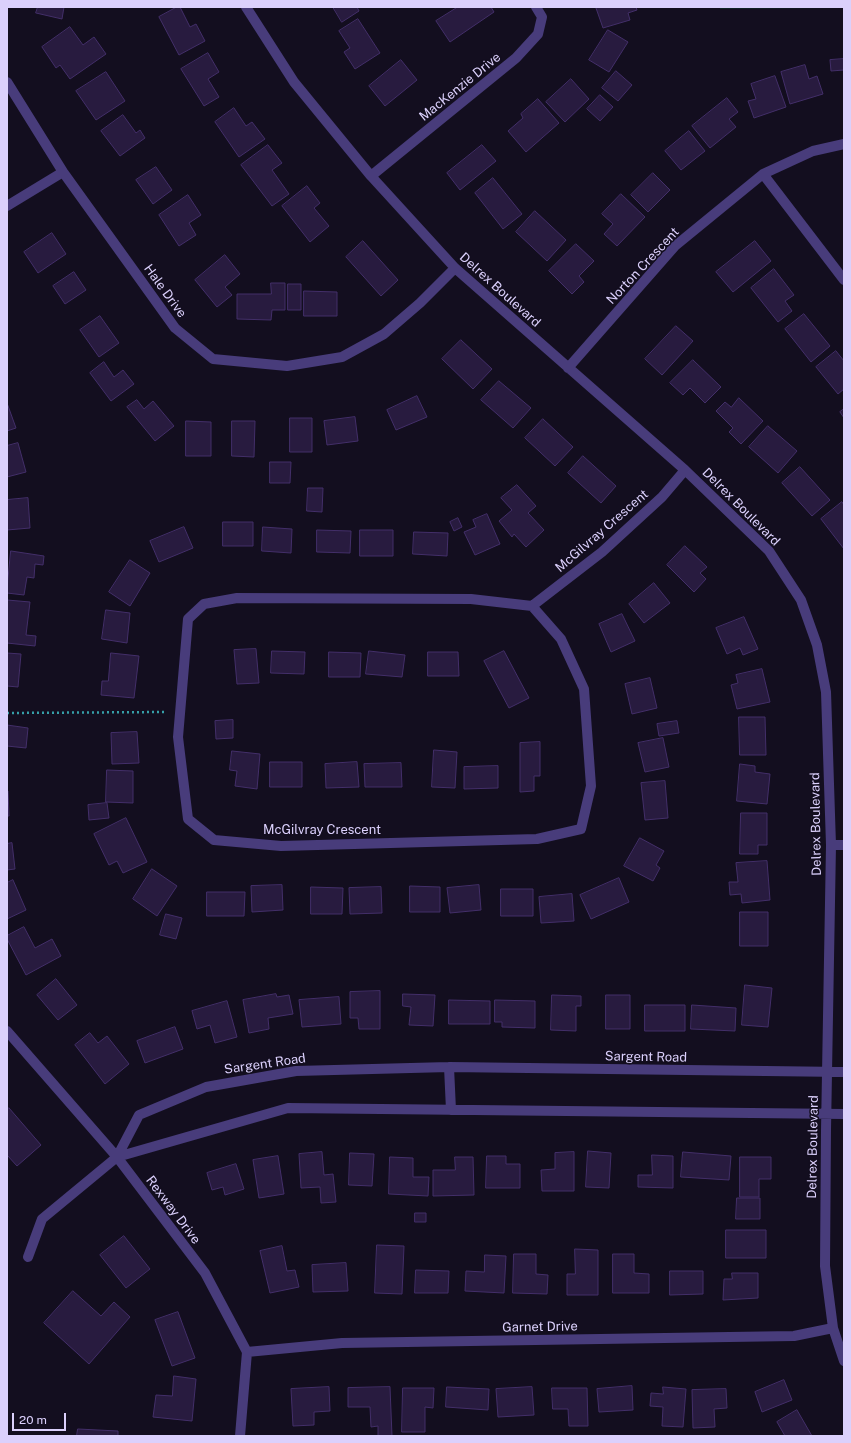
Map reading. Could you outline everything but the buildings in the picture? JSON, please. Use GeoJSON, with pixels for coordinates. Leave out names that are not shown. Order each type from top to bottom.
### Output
{"type":"FeatureCollection","features":[{"type":"Feature","properties":{"kind":"street","name":"Delrex Boulevard"},"geometry":{"type":"LineString","coordinates":[[246,7],[294,82],[371,176],[455,268],[685,470],[769,551],[800,600],[817,645],[826,692],[831,845],[825,1266],[833,1328],[844,1361]]}},
{"type":"Feature","properties":{"kind":"street","name":"MacKenzie Drive"},"geometry":{"type":"LineString","coordinates":[[371,176],[516,58],[538,34],[542,17],[536,7]]}},
{"type":"Feature","properties":{"kind":"street","name":"Hale Drive"},"geometry":{"type":"LineString","coordinates":[[7,82],[62,172],[175,328],[213,359],[288,366],[342,357],[384,334],[420,303],[455,268]]}},
{"type":"Feature","properties":{"kind":"street","name":"Norton Crescent"},"geometry":{"type":"LineString","coordinates":[[568,368],[675,246],[763,174],[813,151],[844,144]]}},
{"type":"Feature","properties":{"kind":"street"},"geometry":{"type":"LineString","coordinates":[[7,206],[62,172]]}},
{"type":"Feature","properties":{"kind":"street"},"geometry":{"type":"LineString","coordinates":[[763,174],[844,280]]}},
{"type":"Feature","properties":{"kind":"street","name":"McGilvray Crescent"},"geometry":{"type":"LineString","coordinates":[[532,606],[602,552],[662,496],[685,470]]}},
{"type":"Feature","properties":{"kind":"street","name":"McGilvray Crescent"},"geometry":{"type":"LineString","coordinates":[[237,598],[471,599],[532,606],[561,639],[584,689],[591,786],[581,829],[537,840],[281,846],[214,840],[188,819],[178,737],[188,619],[204,604],[237,598]]}},
{"type":"Feature","properties":{"kind":"street"},"geometry":{"type":"LineString","coordinates":[[831,845],[844,845]]}},
{"type":"Feature","properties":{"kind":"street","name":"Rexway Drive"},"geometry":{"type":"LineString","coordinates":[[7,1031],[117,1157],[205,1273],[247,1352]]}},
{"type":"Feature","properties":{"kind":"street"},"geometry":{"type":"LineString","coordinates":[[448,1067],[451,1110]]}},
{"type":"Feature","properties":{"kind":"street","name":"Sargent Road"},"geometry":{"type":"LineString","coordinates":[[28,1257],[42,1219],[117,1157],[139,1115],[206,1087],[296,1071],[448,1067],[844,1072]]}},
{"type":"Feature","properties":{"kind":"street","name":"Sargent Road"},"geometry":{"type":"LineString","coordinates":[[117,1157],[288,1108],[844,1114]]}},
{"type":"Feature","properties":{"kind":"street","name":"Garnet Drive"},"geometry":{"type":"LineString","coordinates":[[247,1352],[342,1343],[794,1336],[833,1328]]}},
{"type":"Feature","properties":{"kind":"street"},"geometry":{"type":"LineString","coordinates":[[240,1436],[247,1352]]}},
{"type":"Feature","properties":{"kind":"path"},"geometry":{"type":"LineString","coordinates":[[7,714],[180,712]]}},
{"type":"Feature","properties":{"kind":"green space"},"geometry":{"type":"Polygon","coordinates":[[[720,7],[844,7],[844,8],[720,9],[720,7]]]}}]}
